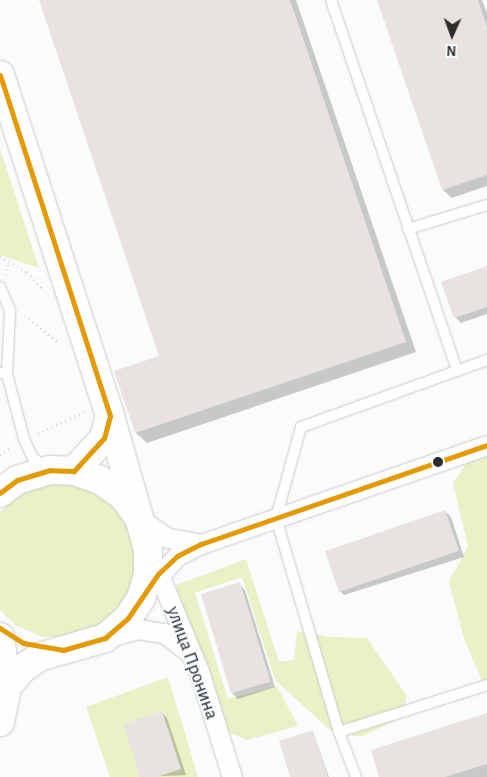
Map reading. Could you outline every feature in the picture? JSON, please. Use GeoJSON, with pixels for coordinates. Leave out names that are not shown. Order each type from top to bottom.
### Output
{"type":"FeatureCollection","features":[{"type":"Feature","properties":{"kind":"main road"},"geometry":{"type":"LineString","coordinates":[[0,75],[102,412],[139,518]]}},
{"type":"Feature","properties":{"kind":"main road"},"geometry":{"type":"LineString","coordinates":[[0,493],[17,480],[62,470],[104,438],[102,412]]}},
{"type":"Feature","properties":{"kind":"main road","name":"улица Пронина"},"geometry":{"type":"LineString","coordinates":[[0,628],[23,643],[63,650],[105,638],[128,618],[141,598],[153,562],[139,518],[123,496],[108,485],[62,470]]}},
{"type":"Feature","properties":{"kind":"main road"},"geometry":{"type":"LineString","coordinates":[[0,637],[7,687],[0,722]]}},
{"type":"Feature","properties":{"kind":"main road"},"geometry":{"type":"LineString","coordinates":[[7,687],[22,669],[39,657],[63,650]]}},
{"type":"Feature","properties":{"kind":"street"},"geometry":{"type":"LineString","coordinates":[[153,562],[177,556],[201,544],[487,445]]}},
{"type":"Feature","properties":{"kind":"street"},"geometry":{"type":"LineString","coordinates":[[139,518],[168,538],[201,544]]}},
{"type":"Feature","properties":{"kind":"street","name":"улица Пронина"},"geometry":{"type":"LineString","coordinates":[[153,562],[192,656],[232,777]]}},
{"type":"Feature","properties":{"kind":"street"},"geometry":{"type":"LineString","coordinates":[[105,638],[138,629],[164,633],[192,656]]}},
{"type":"Feature","properties":{"kind":"lane"},"geometry":{"type":"LineString","coordinates":[[331,0],[457,370]]}},
{"type":"Feature","properties":{"kind":"lane"},"geometry":{"type":"LineString","coordinates":[[408,229],[487,205]]}},
{"type":"Feature","properties":{"kind":"lane"},"geometry":{"type":"LineString","coordinates":[[0,287],[10,310],[4,373],[24,439],[33,458],[62,470]]}},
{"type":"Feature","properties":{"kind":"lane"},"geometry":{"type":"LineString","coordinates":[[356,777],[339,732],[276,518],[301,426],[487,360]]}},
{"type":"Feature","properties":{"kind":"lane"},"geometry":{"type":"LineString","coordinates":[[339,732],[487,685]]}},
{"type":"Feature","properties":{"kind":"path"},"geometry":{"type":"LineString","coordinates":[[10,310],[23,313],[63,346]]}},
{"type":"Feature","properties":{"kind":"path"},"geometry":{"type":"LineString","coordinates":[[0,455],[24,439],[102,412]]}},
{"type":"Feature","properties":{"kind":"green space"},"geometry":{"type":"Polygon","coordinates":[[[0,148],[39,268],[0,255],[0,148]]]}},
{"type":"Feature","properties":{"kind":"green space"},"geometry":{"type":"Polygon","coordinates":[[[487,454],[487,692],[464,639],[449,581],[468,547],[453,483],[469,459],[487,454]]]}},
{"type":"Feature","properties":{"kind":"green space"},"geometry":{"type":"Polygon","coordinates":[[[45,485],[75,485],[103,497],[124,519],[135,547],[135,577],[123,605],[101,626],[73,637],[42,637],[15,625],[0,610],[0,512],[17,496],[45,485]]]}},
{"type":"Feature","properties":{"kind":"green space"},"geometry":{"type":"Polygon","coordinates":[[[246,559],[279,662],[294,660],[297,631],[328,637],[367,638],[407,696],[402,717],[361,737],[331,731],[275,680],[242,577],[195,593],[228,699],[277,686],[298,726],[247,740],[219,728],[176,585],[246,559]]]}},
{"type":"Feature","properties":{"kind":"green space"},"geometry":{"type":"Polygon","coordinates":[[[168,677],[198,777],[110,777],[86,707],[168,677]]]}},
{"type":"Feature","properties":{"kind":"building"},"geometry":{"type":"Polygon","coordinates":[[[39,0],[290,0],[406,342],[135,433],[114,371],[159,356],[39,0]]]}},
{"type":"Feature","properties":{"kind":"building"},"geometry":{"type":"Polygon","coordinates":[[[377,0],[478,0],[487,27],[487,175],[442,190],[377,0]]]}},
{"type":"Feature","properties":{"kind":"building"},"geometry":{"type":"Polygon","coordinates":[[[487,266],[487,307],[454,318],[441,282],[487,266]]]}},
{"type":"Feature","properties":{"kind":"building"},"geometry":{"type":"Polygon","coordinates":[[[445,510],[459,551],[339,592],[325,551],[445,510]]]}},
{"type":"Feature","properties":{"kind":"building"},"geometry":{"type":"Polygon","coordinates":[[[240,582],[270,681],[231,693],[201,594],[240,582]]]}},
{"type":"Feature","properties":{"kind":"building"},"geometry":{"type":"Polygon","coordinates":[[[162,711],[181,769],[157,777],[140,777],[123,724],[162,711]]]}},
{"type":"Feature","properties":{"kind":"building"},"geometry":{"type":"Polygon","coordinates":[[[487,713],[487,764],[445,777],[379,777],[371,750],[487,713]]]}},
{"type":"Feature","properties":{"kind":"building"},"geometry":{"type":"Polygon","coordinates":[[[313,730],[328,777],[290,777],[279,741],[313,730]]]}},
{"type":"Feature","properties":{"kind":"transit line"},"geometry":{"type":"LineString","coordinates":[[0,75],[110,416],[104,438],[74,471],[50,470],[17,480],[0,493]]}},
{"type":"Feature","properties":{"kind":"transit line"},"geometry":{"type":"LineString","coordinates":[[0,628],[23,643],[63,650],[105,638],[128,618],[158,574],[177,556],[201,544],[487,445]]}}]}
